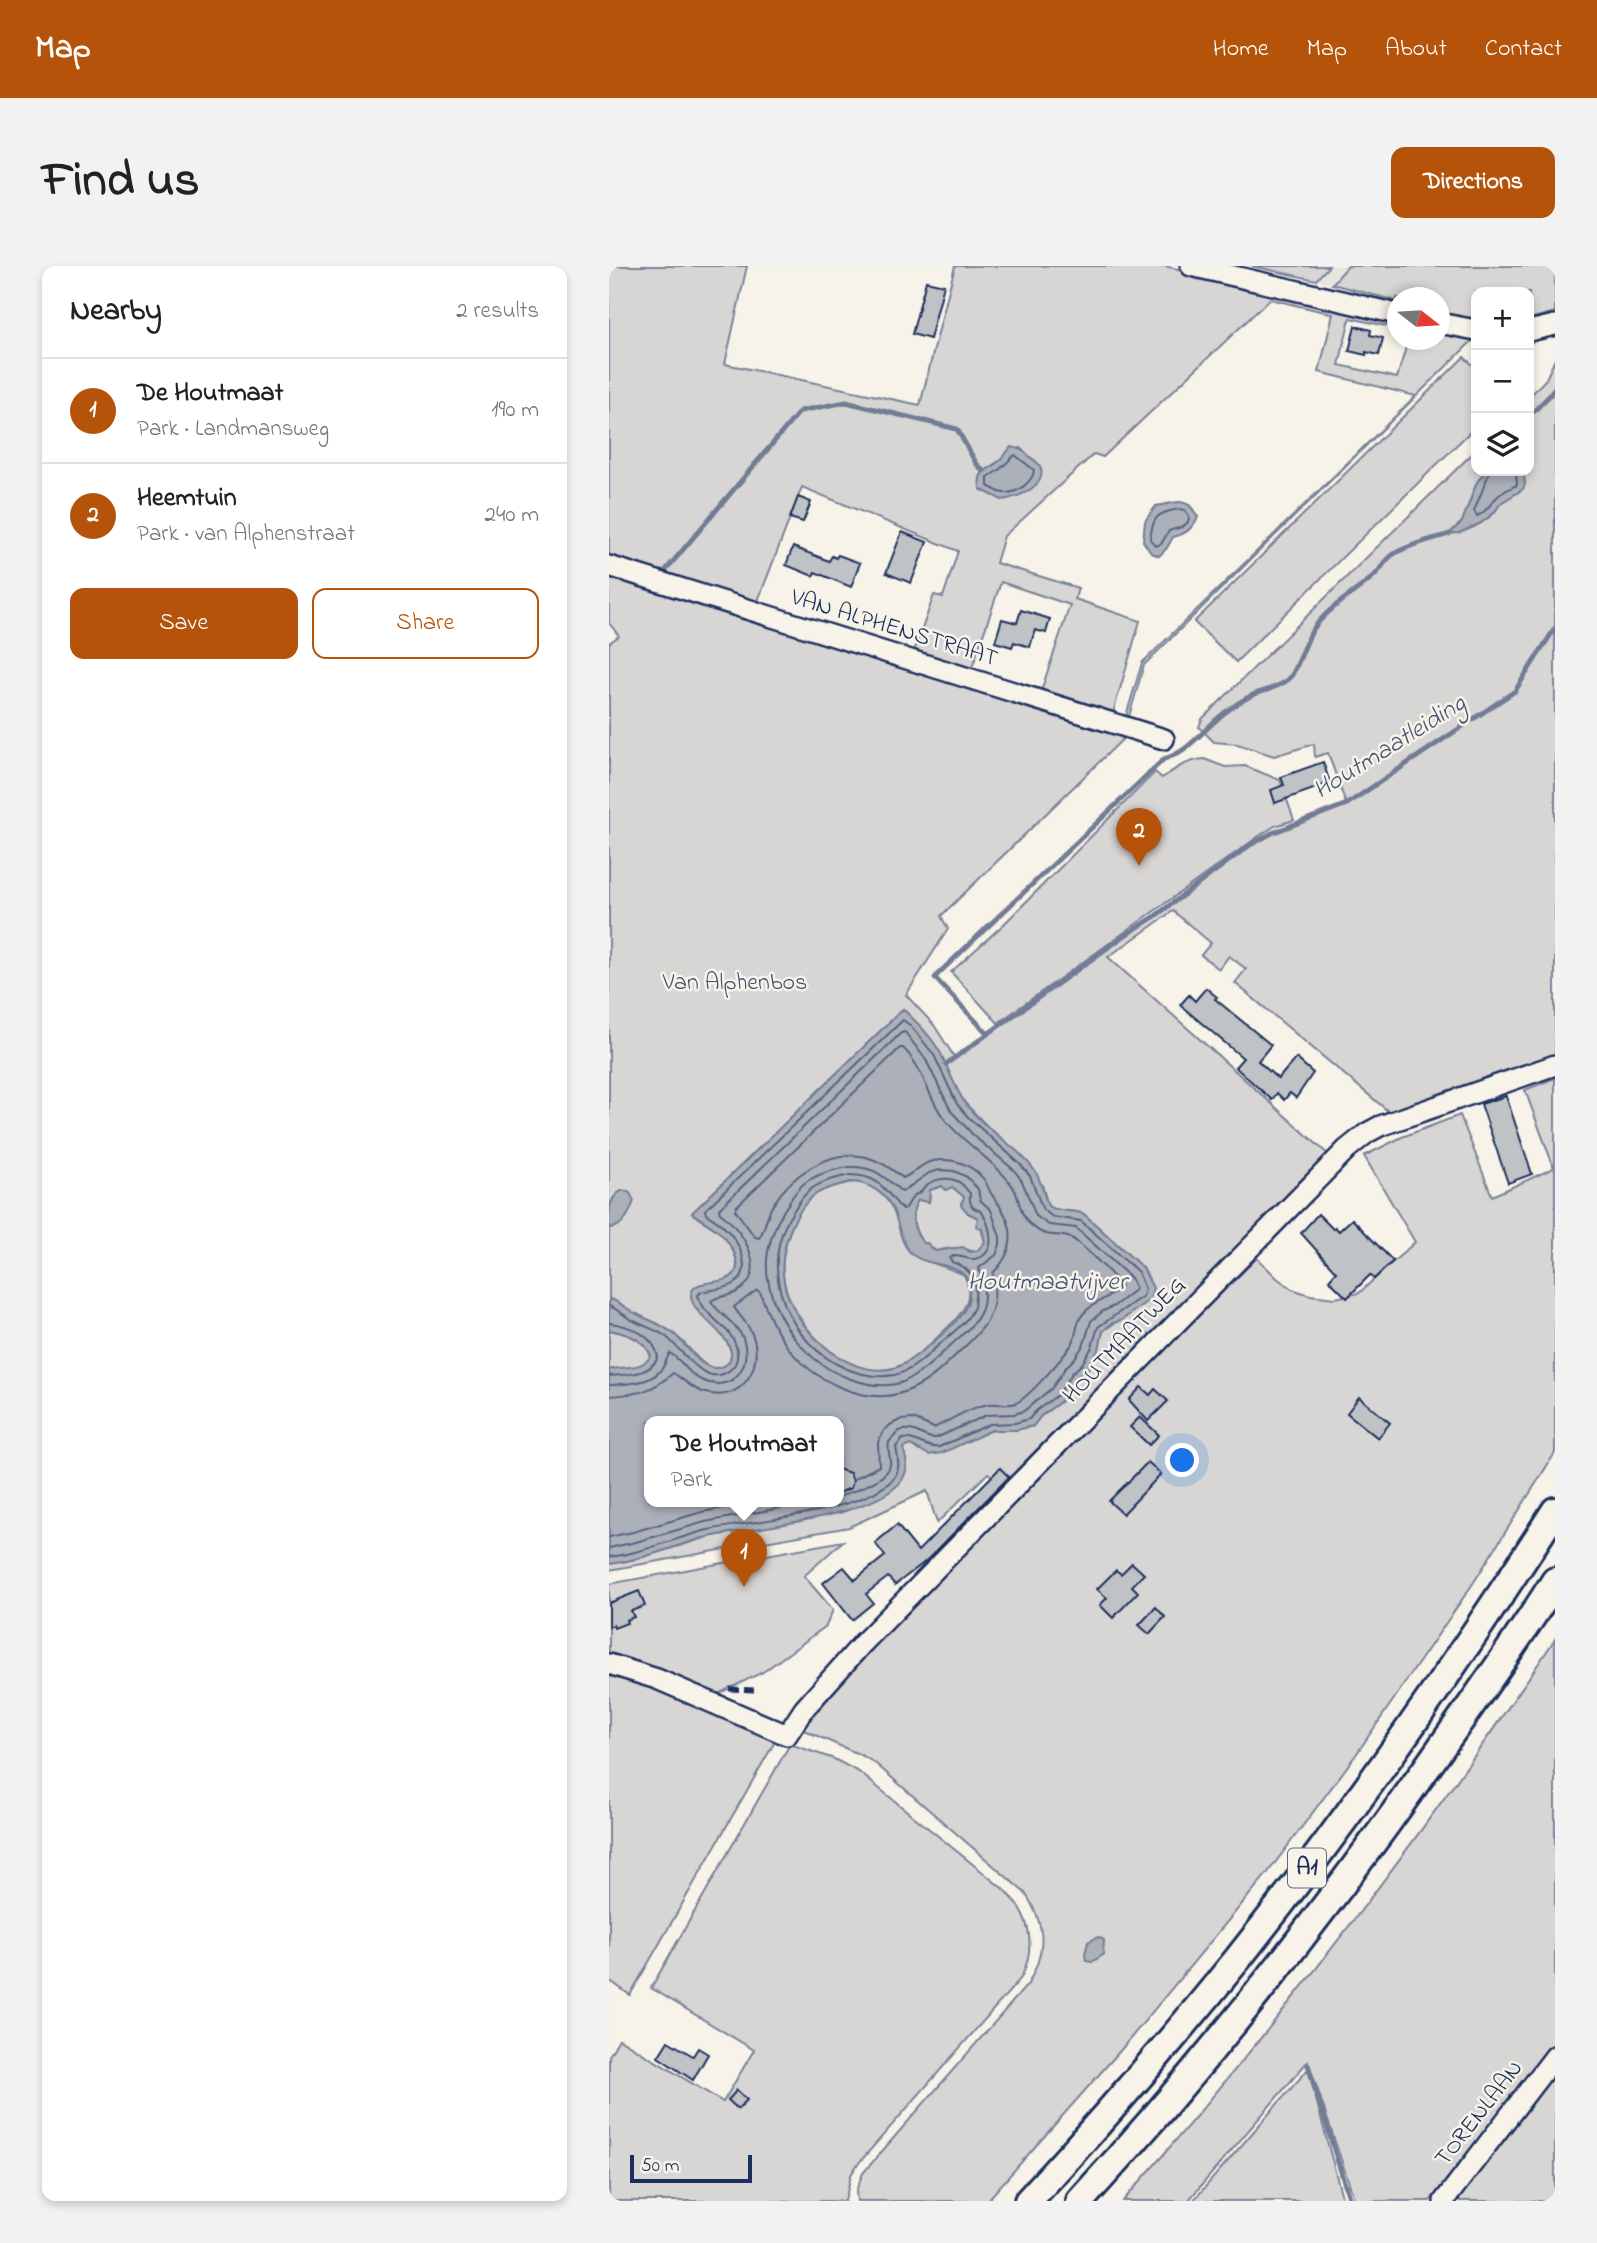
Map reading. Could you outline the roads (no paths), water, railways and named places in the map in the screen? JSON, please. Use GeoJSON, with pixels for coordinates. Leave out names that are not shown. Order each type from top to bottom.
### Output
{"type":"FeatureCollection","features":[{"type":"Feature","properties":{"kind":"highway","name":"A1"},"geometry":{"type":"LineString","coordinates":[[1028,2201],[1237,1960],[1347,1815],[1483,1623],[1555,1511]]}},
{"type":"Feature","properties":{"kind":"highway","name":"A1"},"geometry":{"type":"LineString","coordinates":[[1080,2201],[1268,1981],[1381,1834],[1555,1581]]}},
{"type":"Feature","properties":{"kind":"street"},"geometry":{"type":"LineString","coordinates":[[1191,266],[1387,311]]}},
{"type":"Feature","properties":{"kind":"street"},"geometry":{"type":"LineString","coordinates":[[1450,325],[1471,329]]}},
{"type":"Feature","properties":{"kind":"street"},"geometry":{"type":"LineString","coordinates":[[1534,330],[1555,325]]}},
{"type":"Feature","properties":{"kind":"street","name":"VAN ALPHENSTRAAT"},"geometry":{"type":"LineString","coordinates":[[609,566],[1164,739]]}},
{"type":"Feature","properties":{"kind":"street","name":"HOUTMAATWEG"},"geometry":{"type":"LineString","coordinates":[[609,1664],[657,1679],[787,1735],[804,1709],[863,1643],[1347,1149],[1380,1126],[1555,1065]]}},
{"type":"Feature","properties":{"kind":"street","name":"TORENLAAN"},"geometry":{"type":"LineString","coordinates":[[1444,2201],[1555,2056]]}},
{"type":"Feature","properties":{"kind":"water"},"geometry":{"type":"Polygon","coordinates":[[[1011,447],[1022,450],[1037,462],[1041,476],[1039,482],[1028,491],[1002,500],[980,489],[980,479],[1011,447]]]}},
{"type":"Feature","properties":{"kind":"water"},"geometry":{"type":"Polygon","coordinates":[[[1482,476],[1524,476],[1525,484],[1523,489],[1501,503],[1494,513],[1481,523],[1459,533],[1449,534],[1462,522],[1477,482],[1482,476]]]}},
{"type":"Feature","properties":{"kind":"water"},"geometry":{"type":"Polygon","coordinates":[[[1178,502],[1188,504],[1198,517],[1188,530],[1173,537],[1159,556],[1151,553],[1143,541],[1145,521],[1156,506],[1178,502]]]}},
{"type":"Feature","properties":{"kind":"water","name":"Houtmaatvijver"},"geometry":{"type":"Polygon","coordinates":[[[903,1009],[937,1048],[958,1091],[973,1113],[1019,1153],[1035,1171],[1048,1206],[1084,1214],[1143,1268],[1153,1288],[1150,1299],[1103,1331],[1099,1349],[1088,1368],[1078,1377],[1065,1398],[1041,1416],[1033,1426],[1016,1430],[992,1430],[942,1453],[929,1455],[911,1445],[903,1448],[906,1471],[894,1488],[874,1500],[847,1510],[708,1537],[609,1564],[609,1370],[637,1366],[651,1356],[640,1341],[609,1330],[609,1299],[670,1331],[703,1364],[717,1368],[724,1366],[729,1362],[731,1354],[729,1346],[696,1308],[691,1295],[694,1288],[703,1283],[723,1281],[731,1277],[737,1266],[731,1247],[712,1226],[692,1213],[903,1009]],[[851,1182],[816,1194],[795,1219],[784,1253],[783,1275],[787,1293],[807,1328],[821,1344],[838,1356],[875,1370],[894,1368],[922,1351],[962,1314],[967,1304],[968,1283],[959,1271],[914,1256],[906,1246],[892,1208],[884,1196],[865,1184],[851,1182]],[[942,1186],[930,1190],[929,1202],[918,1200],[915,1205],[913,1222],[920,1238],[935,1251],[963,1247],[970,1252],[977,1251],[985,1242],[982,1229],[976,1226],[978,1218],[968,1213],[961,1205],[964,1197],[952,1187],[946,1190],[942,1186]]]}},
{"type":"Feature","properties":{"kind":"water"},"geometry":{"type":"Polygon","coordinates":[[[623,1190],[630,1193],[634,1201],[622,1223],[609,1228],[611,1204],[615,1196],[623,1190]]]}},
{"type":"Feature","properties":{"kind":"water"},"geometry":{"type":"Polygon","coordinates":[[[1098,1937],[1104,1940],[1103,1955],[1092,1962],[1086,1961],[1088,1942],[1098,1937]]]}},
{"type":"Feature","properties":{"kind":"waterway"},"geometry":{"type":"LineString","coordinates":[[1532,413],[1555,387]]}},
{"type":"Feature","properties":{"kind":"waterway"},"geometry":{"type":"LineString","coordinates":[[665,571],[800,411],[846,402],[957,429],[983,471]]}},
{"type":"Feature","properties":{"kind":"waterway"},"geometry":{"type":"LineString","coordinates":[[988,1034],[935,978],[938,974],[1164,759],[1189,745],[1238,703],[1289,679],[1318,622],[1376,574],[1391,556],[1414,545],[1449,534]]}},
{"type":"Feature","properties":{"kind":"waterway","name":"Houtmaatleiding"},"geometry":{"type":"LineString","coordinates":[[946,1064],[1154,917],[1250,845],[1272,833],[1347,804],[1515,691],[1555,628]]}},
{"type":"Feature","properties":{"kind":"waterway"},"geometry":{"type":"LineString","coordinates":[[1308,2065],[1350,2201]]}},
{"type":"Feature","properties":{"kind":"railway"},"geometry":{"type":"LineString","coordinates":[[729,1689],[754,1690]]}},
{"type":"Feature","properties":{"kind":"place","name":"Heemtuin"},"geometry":{"type":"Point","coordinates":[1139,866]}},
{"type":"Feature","properties":{"kind":"place","name":"De Houtmaat"},"geometry":{"type":"Point","coordinates":[744,1587]}},
{"type":"Feature","properties":{"kind":"park label","name":"Van Alphenbos"},"geometry":{"type":"Point","coordinates":[735,983]}}]}
